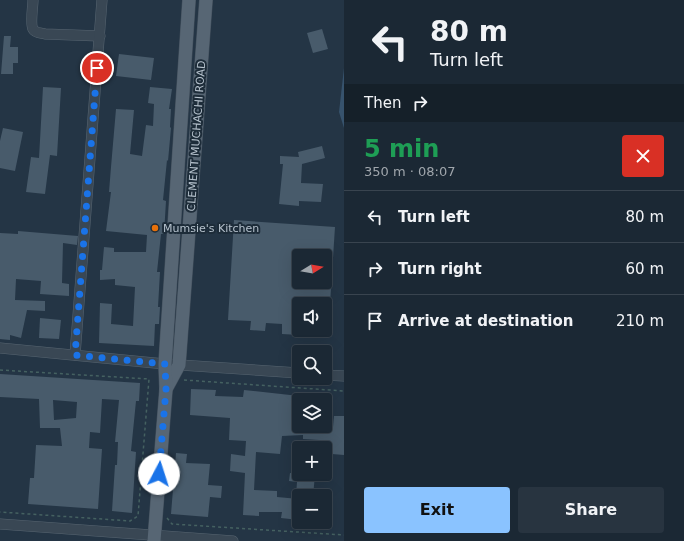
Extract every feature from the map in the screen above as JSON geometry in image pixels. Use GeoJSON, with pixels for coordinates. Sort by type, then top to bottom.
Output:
{"type":"FeatureCollection","features":[{"type":"Feature","properties":{"kind":"main road","name":"CLEMENT MUCHACHI ROAD"},"geometry":{"type":"LineString","coordinates":[[154,538],[166,389],[165,364],[189,0]]}},
{"type":"Feature","properties":{"kind":"main road","name":"CLEMENT MUCHACHI ROAD"},"geometry":{"type":"LineString","coordinates":[[166,389],[179,365],[206,0]]}},
{"type":"Feature","properties":{"kind":"street"},"geometry":{"type":"LineString","coordinates":[[33,0],[32,24],[33,29],[36,32],[100,36]]}},
{"type":"Feature","properties":{"kind":"street"},"geometry":{"type":"LineString","coordinates":[[75,355],[102,0]]}},
{"type":"Feature","properties":{"kind":"street"},"geometry":{"type":"LineString","coordinates":[[0,348],[165,364],[292,373]]}},
{"type":"Feature","properties":{"kind":"street"},"geometry":{"type":"LineString","coordinates":[[332,375],[344,376]]}},
{"type":"Feature","properties":{"kind":"street"},"geometry":{"type":"LineString","coordinates":[[0,524],[154,538],[233,541]]}},
{"type":"Feature","properties":{"kind":"path"},"geometry":{"type":"LineString","coordinates":[[0,370],[149,379],[138,516],[130,521],[0,512]]}},
{"type":"Feature","properties":{"kind":"path"},"geometry":{"type":"LineString","coordinates":[[180,380],[344,391]]}},
{"type":"Feature","properties":{"kind":"path"},"geometry":{"type":"LineString","coordinates":[[166,517],[172,524],[344,535]]}},
{"type":"Feature","properties":{"kind":"water"},"geometry":{"type":"Polygon","coordinates":[[[344,68],[344,128],[339,112],[344,68]]]}},
{"type":"Feature","properties":{"kind":"building"},"geometry":{"type":"Polygon","coordinates":[[[322,29],[328,49],[313,53],[307,33],[322,29]]]}},
{"type":"Feature","properties":{"kind":"building"},"geometry":{"type":"Polygon","coordinates":[[[4,36],[11,36],[10,47],[18,47],[18,63],[13,63],[13,74],[1,74],[4,36]]]}},
{"type":"Feature","properties":{"kind":"building"},"geometry":{"type":"Polygon","coordinates":[[[119,54],[154,58],[151,80],[116,76],[119,54]]]}},
{"type":"Feature","properties":{"kind":"building"},"geometry":{"type":"Polygon","coordinates":[[[43,87],[61,88],[57,156],[50,155],[45,194],[26,192],[31,157],[39,158],[43,87]]]}},
{"type":"Feature","properties":{"kind":"building"},"geometry":{"type":"Polygon","coordinates":[[[150,87],[172,89],[169,109],[171,109],[171,128],[163,200],[166,201],[164,234],[161,234],[157,272],[160,272],[158,307],[160,307],[159,324],[155,324],[154,346],[99,343],[100,303],[112,304],[111,324],[133,326],[135,287],[115,285],[115,279],[100,280],[100,270],[102,270],[104,247],[114,248],[114,252],[146,252],[147,235],[106,231],[111,192],[109,192],[116,109],[134,110],[130,154],[142,156],[146,125],[153,126],[154,104],[148,103],[150,87]]]}},
{"type":"Feature","properties":{"kind":"building"},"geometry":{"type":"Polygon","coordinates":[[[3,128],[23,132],[15,171],[0,168],[0,141],[3,128]]]}},
{"type":"Feature","properties":{"kind":"building"},"geometry":{"type":"Polygon","coordinates":[[[322,146],[325,158],[302,164],[301,183],[323,184],[321,202],[299,201],[299,206],[279,204],[283,164],[280,164],[280,156],[299,157],[298,152],[322,146]]]}},
{"type":"Feature","properties":{"kind":"building"},"geometry":{"type":"Polygon","coordinates":[[[234,220],[335,227],[332,273],[332,249],[292,249],[292,289],[331,289],[330,297],[292,297],[292,335],[282,334],[282,324],[266,323],[265,331],[250,330],[251,321],[228,320],[234,220]]]}},
{"type":"Feature","properties":{"kind":"building"},"geometry":{"type":"Polygon","coordinates":[[[18,231],[78,236],[77,245],[63,243],[62,283],[69,284],[69,296],[40,294],[41,281],[16,279],[15,300],[45,301],[45,311],[27,310],[21,338],[10,335],[10,340],[0,339],[0,233],[18,234],[18,231]]]}},
{"type":"Feature","properties":{"kind":"building"},"geometry":{"type":"Polygon","coordinates":[[[40,318],[61,320],[59,339],[39,338],[40,318]]]}},
{"type":"Feature","properties":{"kind":"building"},"geometry":{"type":"Polygon","coordinates":[[[0,374],[140,383],[139,401],[136,401],[131,451],[136,452],[132,513],[112,511],[115,465],[117,465],[118,442],[115,442],[119,400],[102,399],[100,433],[90,432],[89,448],[102,449],[98,509],[28,504],[30,478],[34,478],[36,445],[62,446],[60,428],[40,428],[39,399],[0,397],[0,374]],[[53,400],[54,420],[76,418],[77,402],[53,400]]]}},
{"type":"Feature","properties":{"kind":"building"},"geometry":{"type":"Polygon","coordinates":[[[191,389],[216,390],[215,396],[243,397],[244,390],[292,395],[292,433],[332,433],[334,416],[344,416],[344,455],[332,454],[332,441],[303,439],[303,435],[282,436],[280,454],[256,452],[254,490],[277,491],[277,497],[292,498],[292,519],[281,518],[282,512],[259,512],[259,516],[243,515],[245,473],[230,471],[231,454],[245,456],[246,441],[229,440],[230,418],[190,415],[191,389]]]}},
{"type":"Feature","properties":{"kind":"building"},"geometry":{"type":"Polygon","coordinates":[[[176,453],[187,454],[186,463],[210,464],[208,485],[222,486],[221,498],[210,497],[208,517],[171,514],[176,453]]]}},
{"type":"Feature","properties":{"kind":"building"},"geometry":{"type":"Polygon","coordinates":[[[290,473],[292,473],[292,481],[314,481],[314,489],[296,489],[297,482],[289,481],[290,473]]]}},
{"type":"Feature","properties":{"kind":"place","name":"Mumsie's Kitchen"},"geometry":{"type":"Point","coordinates":[155,228]}},
{"type":"Feature","properties":{"kind":"route"},"geometry":{"type":"LineString","coordinates":[[97,68],[75,355],[165,364],[166,389],[159,474]]}}]}
